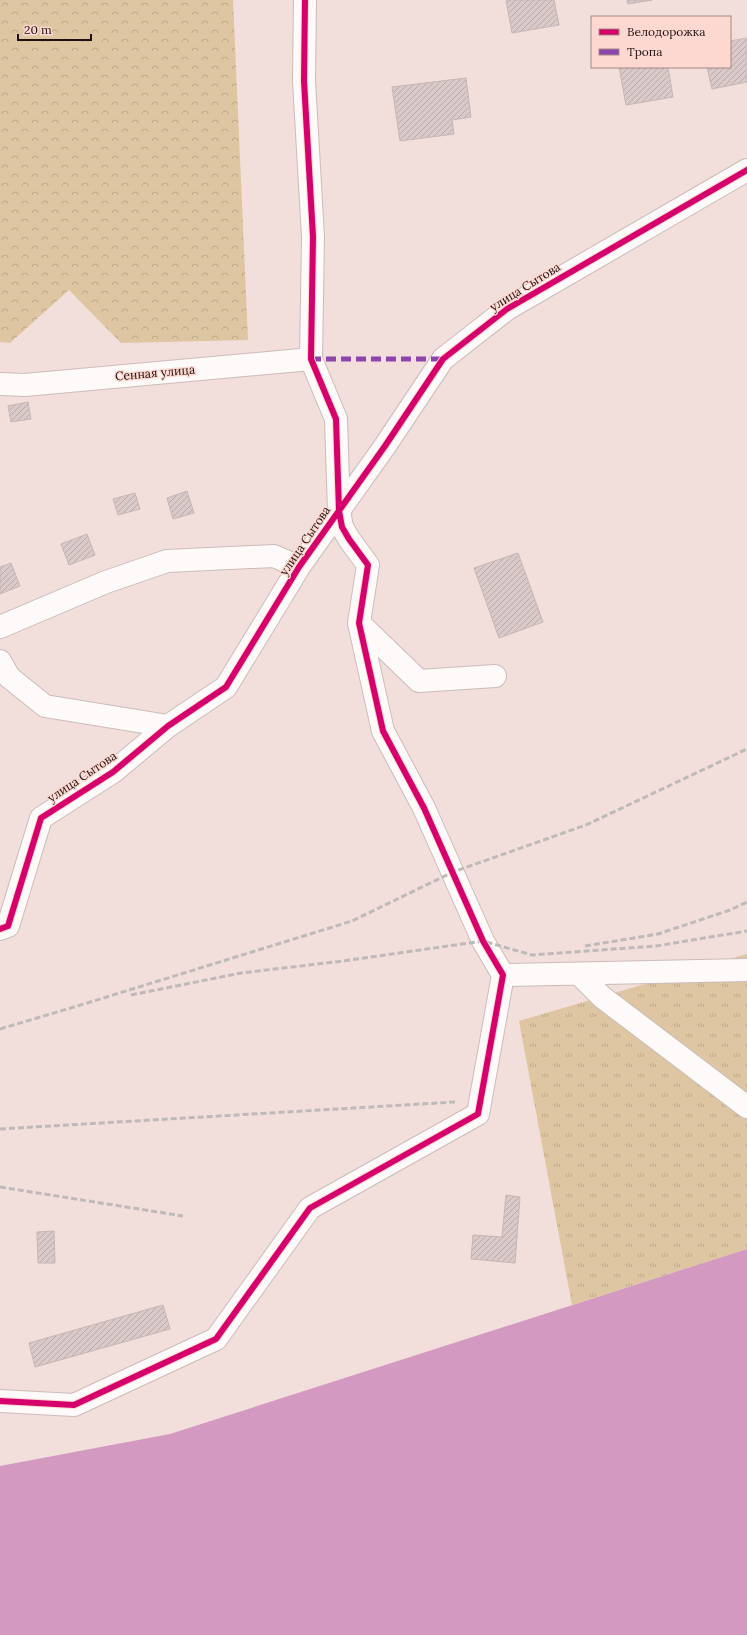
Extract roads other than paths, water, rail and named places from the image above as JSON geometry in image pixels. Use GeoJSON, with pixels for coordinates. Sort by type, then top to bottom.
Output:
{"type":"FeatureCollection","features":[{"type":"Feature","properties":{"kind":"street"},"geometry":{"type":"LineString","coordinates":[[0,1401],[74,1405],[216,1339],[310,1208],[478,1114],[503,976],[483,941],[424,808],[383,731],[359,623],[368,565],[349,539],[342,526],[339,511],[336,419],[311,359],[313,237],[304,81],[305,0]]}},
{"type":"Feature","properties":{"kind":"street","name":"улица Сытова"},"geometry":{"type":"LineString","coordinates":[[0,929],[8,926],[41,818],[113,772],[168,726],[226,687],[299,567],[385,446],[443,359],[507,309],[747,170]]}},
{"type":"Feature","properties":{"kind":"street","name":"Сенная улица"},"geometry":{"type":"LineString","coordinates":[[0,384],[25,385],[311,359]]}},
{"type":"Feature","properties":{"kind":"street"},"geometry":{"type":"LineString","coordinates":[[0,627],[106,582],[167,561],[274,556],[299,567]]}},
{"type":"Feature","properties":{"kind":"street"},"geometry":{"type":"LineString","coordinates":[[359,623],[419,681],[496,676]]}},
{"type":"Feature","properties":{"kind":"street"},"geometry":{"type":"LineString","coordinates":[[0,661],[9,677],[46,706],[168,726]]}},
{"type":"Feature","properties":{"kind":"street"},"geometry":{"type":"LineString","coordinates":[[503,976],[747,970]]}},
{"type":"Feature","properties":{"kind":"street"},"geometry":{"type":"LineString","coordinates":[[580,975],[602,997],[747,1107]]}},
{"type":"Feature","properties":{"kind":"street"},"geometry":{"type":"LineString","coordinates":[[726,1091],[747,1085]]}},
{"type":"Feature","properties":{"kind":"railway"},"geometry":{"type":"LineString","coordinates":[[0,1029],[352,921],[453,872],[586,825],[747,749]]}},
{"type":"Feature","properties":{"kind":"railway"},"geometry":{"type":"LineString","coordinates":[[585,946],[658,934],[730,910],[747,902]]}},
{"type":"Feature","properties":{"kind":"railway"},"geometry":{"type":"LineString","coordinates":[[131,995],[241,973],[343,961],[483,941],[532,955],[656,946],[747,931]]}},
{"type":"Feature","properties":{"kind":"railway"},"geometry":{"type":"LineString","coordinates":[[0,1129],[455,1102]]}},
{"type":"Feature","properties":{"kind":"railway"},"geometry":{"type":"LineString","coordinates":[[0,1187],[183,1216]]}}]}
